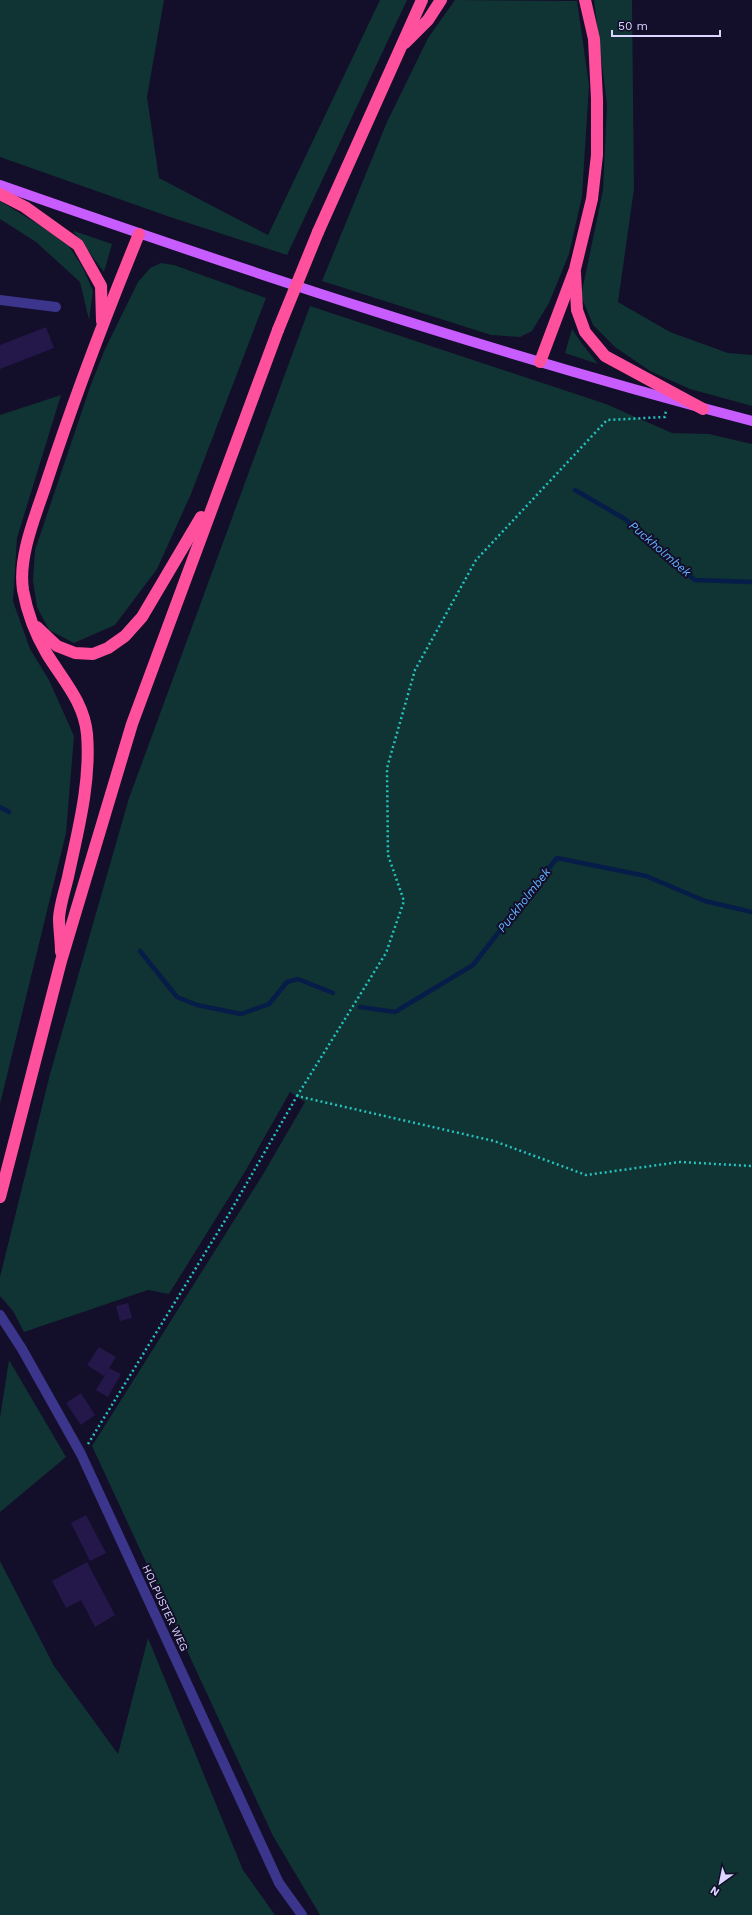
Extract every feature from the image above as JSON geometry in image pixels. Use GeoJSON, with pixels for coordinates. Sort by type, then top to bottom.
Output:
{"type":"FeatureCollection","features":[{"type":"Feature","properties":{"kind":"highway"},"geometry":{"type":"LineString","coordinates":[[0,1197],[61,961],[132,724],[278,330],[318,232],[422,0]]}},
{"type":"Feature","properties":{"kind":"highway"},"geometry":{"type":"LineString","coordinates":[[399,50],[428,20],[441,0]]}},
{"type":"Feature","properties":{"kind":"highway"},"geometry":{"type":"LineString","coordinates":[[540,362],[575,269],[592,199],[597,155],[597,99],[594,39],[585,0]]}},
{"type":"Feature","properties":{"kind":"highway"},"geometry":{"type":"LineString","coordinates":[[0,194],[25,207],[78,245],[101,286],[102,326]]}},
{"type":"Feature","properties":{"kind":"highway"},"geometry":{"type":"LineString","coordinates":[[61,961],[60,917],[83,795],[86,774],[87,734],[83,712],[72,691],[46,652],[31,620],[23,588],[24,566],[28,540],[62,435],[102,326],[139,234]]}},
{"type":"Feature","properties":{"kind":"highway"},"geometry":{"type":"LineString","coordinates":[[575,269],[577,310],[585,332],[605,356],[703,408]]}},
{"type":"Feature","properties":{"kind":"highway"},"geometry":{"type":"LineString","coordinates":[[31,620],[57,646],[75,653],[93,654],[108,648],[125,636],[142,617],[217,492]]}},
{"type":"Feature","properties":{"kind":"main road"},"geometry":{"type":"LineString","coordinates":[[0,185],[139,234],[316,293],[540,362],[752,421]]}},
{"type":"Feature","properties":{"kind":"street"},"geometry":{"type":"LineString","coordinates":[[0,300],[56,307]]}},
{"type":"Feature","properties":{"kind":"street","name":"HOLPUSTER WEG"},"geometry":{"type":"LineString","coordinates":[[0,1315],[22,1349],[81,1454],[279,1883],[302,1915]]}},
{"type":"Feature","properties":{"kind":"path"},"geometry":{"type":"LineString","coordinates":[[81,1454],[229,1214],[297,1096],[386,953],[404,901],[388,855],[387,768],[415,670],[476,560],[549,480],[607,420],[665,417],[669,399]]}},
{"type":"Feature","properties":{"kind":"path"},"geometry":{"type":"LineString","coordinates":[[297,1096],[494,1141],[586,1175],[680,1162],[752,1166]]}},
{"type":"Feature","properties":{"kind":"green space"},"geometry":{"type":"Polygon","coordinates":[[[0,0],[164,0],[147,97],[159,178],[268,235],[380,0],[407,0],[287,255],[170,217],[0,157],[0,0]]]}},
{"type":"Feature","properties":{"kind":"green space"},"geometry":{"type":"Polygon","coordinates":[[[455,0],[577,1],[589,85],[582,196],[569,254],[549,303],[532,331],[520,337],[491,335],[322,281],[387,122],[428,38],[455,0]]]}},
{"type":"Feature","properties":{"kind":"green space"},"geometry":{"type":"Polygon","coordinates":[[[594,0],[632,0],[634,189],[618,302],[670,332],[728,353],[752,355],[752,406],[690,389],[650,371],[615,347],[593,325],[581,296],[603,190],[607,105],[594,0]]]}},
{"type":"Feature","properties":{"kind":"green space"},"geometry":{"type":"Polygon","coordinates":[[[0,201],[41,226],[69,246],[83,268],[93,291],[89,320],[80,282],[36,242],[0,219],[0,201]]]}},
{"type":"Feature","properties":{"kind":"green space"},"geometry":{"type":"Polygon","coordinates":[[[74,232],[112,244],[104,272],[74,232]]]}},
{"type":"Feature","properties":{"kind":"green space"},"geometry":{"type":"Polygon","coordinates":[[[161,263],[174,265],[266,298],[191,494],[157,569],[115,625],[74,643],[49,630],[37,607],[33,580],[35,550],[90,387],[105,349],[138,282],[150,268],[161,263]]]}},
{"type":"Feature","properties":{"kind":"green space"},"geometry":{"type":"Polygon","coordinates":[[[310,306],[606,404],[672,433],[709,434],[752,444],[752,1915],[320,1915],[273,1836],[92,1446],[262,1176],[305,1102],[290,1092],[246,1170],[169,1294],[148,1290],[24,1332],[13,1311],[0,1296],[0,1277],[50,1074],[129,798],[310,306]]]}},
{"type":"Feature","properties":{"kind":"green space"},"geometry":{"type":"Polygon","coordinates":[[[572,329],[583,345],[598,364],[565,353],[572,329]]]}},
{"type":"Feature","properties":{"kind":"green space"},"geometry":{"type":"Polygon","coordinates":[[[61,395],[17,538],[13,601],[30,649],[49,680],[74,736],[66,833],[0,1104],[0,415],[61,395]]]}},
{"type":"Feature","properties":{"kind":"green space"},"geometry":{"type":"Polygon","coordinates":[[[9,1360],[66,1457],[0,1512],[0,1418],[9,1360]]]}},
{"type":"Feature","properties":{"kind":"green space"},"geometry":{"type":"Polygon","coordinates":[[[0,1561],[54,1666],[118,1754],[148,1638],[243,1870],[275,1915],[0,1915],[0,1561]]]}},
{"type":"Feature","properties":{"kind":"building"},"geometry":{"type":"Polygon","coordinates":[[[46,327],[54,348],[0,369],[0,345],[46,327]]]}},
{"type":"Feature","properties":{"kind":"building"},"geometry":{"type":"Polygon","coordinates":[[[128,1303],[132,1318],[120,1321],[116,1306],[128,1303]]]}},
{"type":"Feature","properties":{"kind":"building"},"geometry":{"type":"Polygon","coordinates":[[[99,1347],[116,1357],[104,1376],[87,1365],[99,1347]]]}},
{"type":"Feature","properties":{"kind":"building"},"geometry":{"type":"Polygon","coordinates":[[[109,1368],[121,1374],[108,1397],[96,1390],[109,1368]]]}},
{"type":"Feature","properties":{"kind":"building"},"geometry":{"type":"Polygon","coordinates":[[[81,1393],[95,1415],[81,1425],[66,1403],[81,1393]]]}},
{"type":"Feature","properties":{"kind":"building"},"geometry":{"type":"Polygon","coordinates":[[[86,1515],[106,1553],[90,1561],[71,1523],[86,1515]]]}},
{"type":"Feature","properties":{"kind":"building"},"geometry":{"type":"Polygon","coordinates":[[[87,1562],[115,1615],[95,1627],[81,1600],[66,1608],[52,1581],[87,1562]]]}},
{"type":"Feature","properties":{"kind":"waterway","name":"Puckholmbek"},"geometry":{"type":"LineString","coordinates":[[575,490],[625,519],[669,560],[695,580],[752,582]]}},
{"type":"Feature","properties":{"kind":"waterway","name":"Puckholmbek"},"geometry":{"type":"LineString","coordinates":[[0,807],[9,812]]}},
{"type":"Feature","properties":{"kind":"waterway","name":"Puckholmbek"},"geometry":{"type":"LineString","coordinates":[[360,1007],[395,1012],[473,965],[557,858],[646,876],[705,901],[752,912]]}},
{"type":"Feature","properties":{"kind":"waterway","name":"Puckholmbek"},"geometry":{"type":"LineString","coordinates":[[140,951],[177,997],[197,1005],[241,1014],[269,1004],[287,982],[298,979],[333,993]]}}]}
